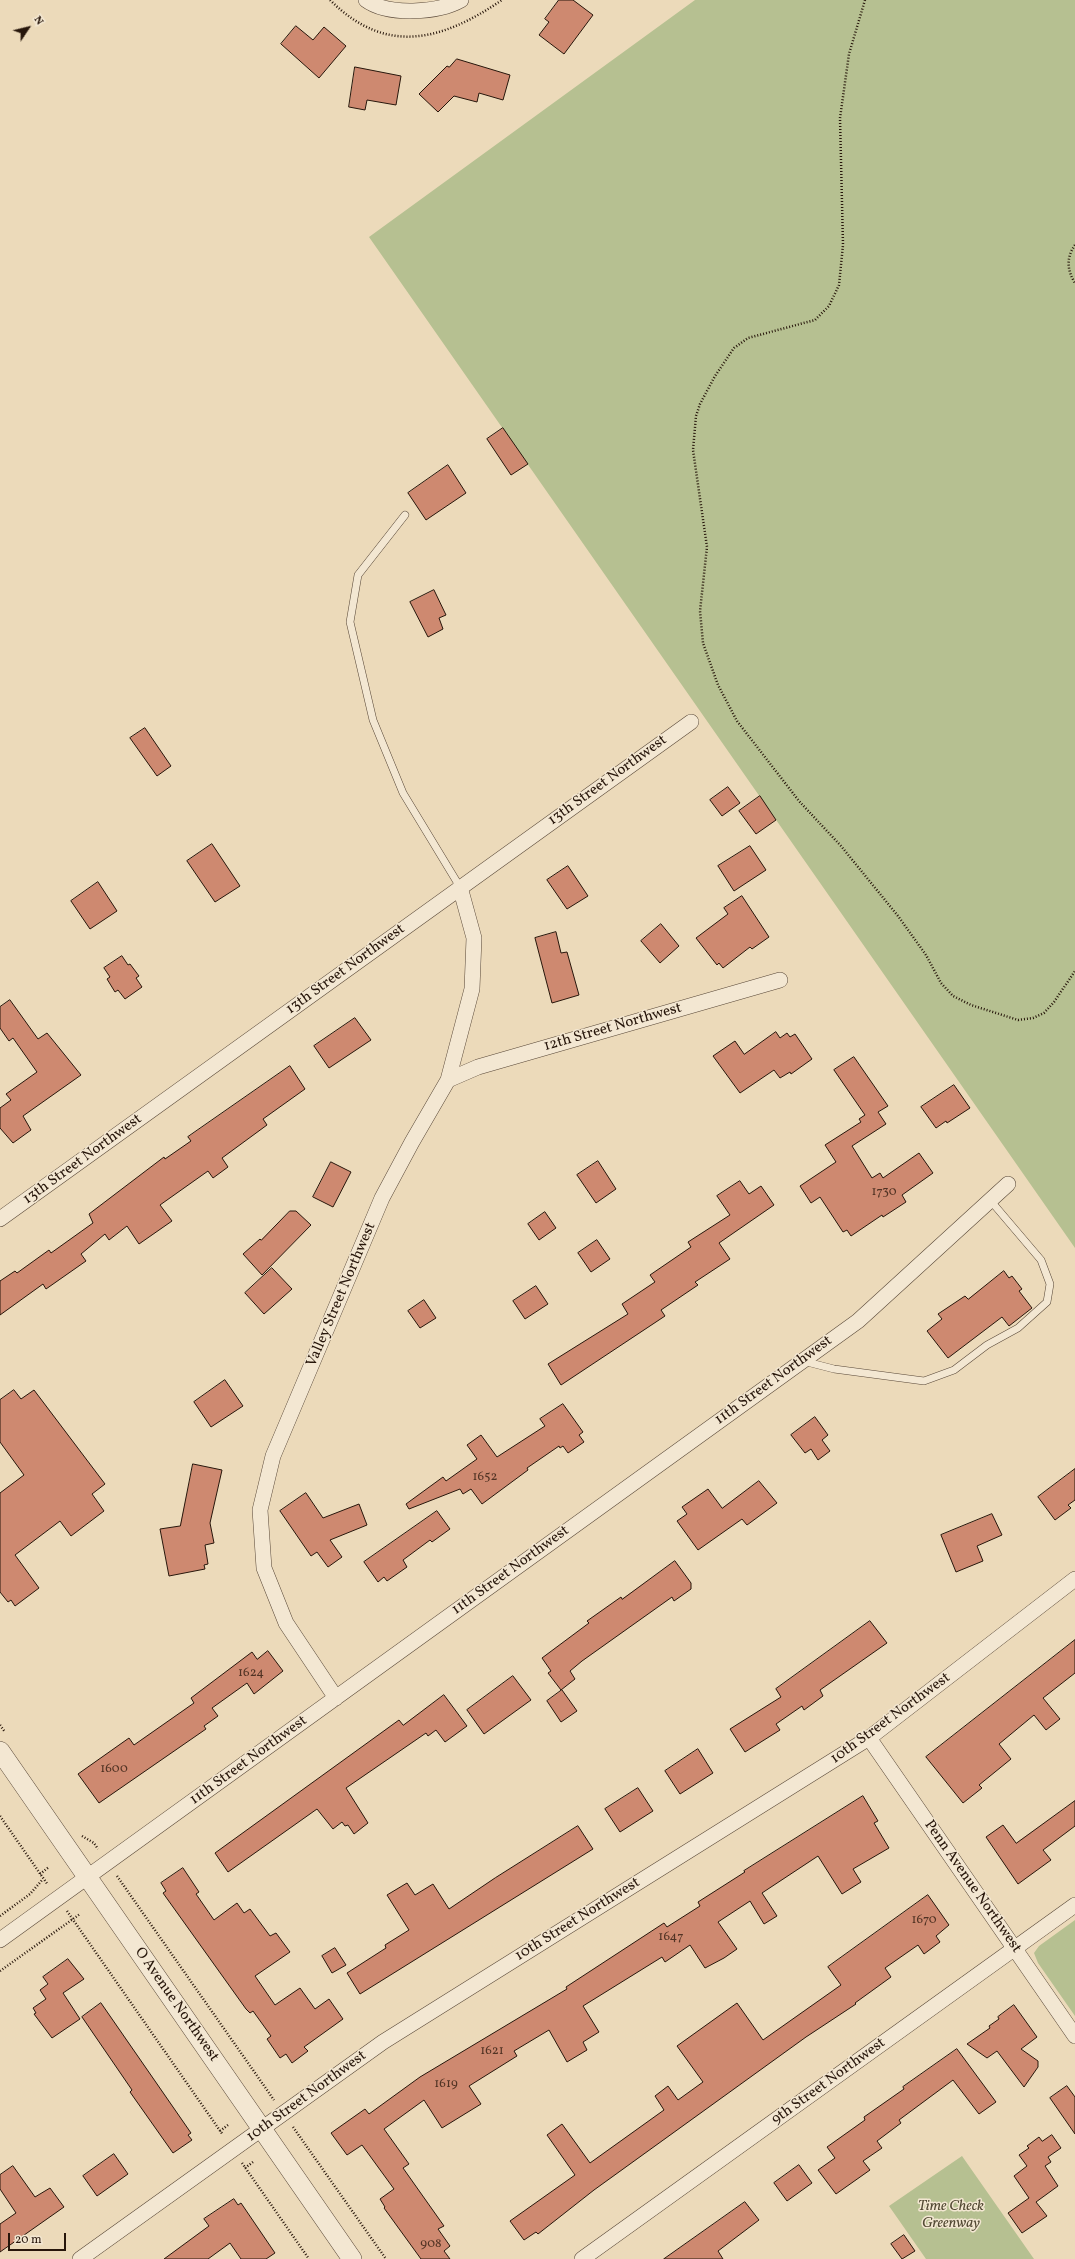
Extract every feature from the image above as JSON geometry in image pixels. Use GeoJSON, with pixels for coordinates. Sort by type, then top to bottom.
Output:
{"type":"FeatureCollection","features":[{"type":"Feature","properties":{"kind":"street"},"geometry":{"type":"LineString","coordinates":[[366,0],[400,11],[426,11],[461,0]]}},
{"type":"Feature","properties":{"kind":"street","name":"13th Street Northwest"},"geometry":{"type":"LineString","coordinates":[[0,1219],[691,722]]}},
{"type":"Feature","properties":{"kind":"street","name":"Valley Street Northwest"},"geometry":{"type":"LineString","coordinates":[[336,1698],[286,1623],[266,1575],[264,1568],[260,1510],[273,1456],[382,1198],[448,1080],[472,988],[474,938],[460,887]]}},
{"type":"Feature","properties":{"kind":"street","name":"12th Street Northwest"},"geometry":{"type":"LineString","coordinates":[[448,1080],[478,1067],[780,980]]}},
{"type":"Feature","properties":{"kind":"street","name":"11th Street Northwest"},"geometry":{"type":"LineString","coordinates":[[0,1940],[88,1878],[858,1321],[1008,1184]]}},
{"type":"Feature","properties":{"kind":"street","name":"10th Street Northwest"},"geometry":{"type":"LineString","coordinates":[[80,2259],[384,2042],[869,1738],[1075,1579]]}},
{"type":"Feature","properties":{"kind":"street","name":"Penn Avenue Northwest"},"geometry":{"type":"LineString","coordinates":[[869,1738],[1075,2036]]}},
{"type":"Feature","properties":{"kind":"street","name":"O Avenue Northwest"},"geometry":{"type":"LineString","coordinates":[[0,1751],[352,2259]]}},
{"type":"Feature","properties":{"kind":"street","name":"9th Street Northwest"},"geometry":{"type":"LineString","coordinates":[[582,2259],[1075,1905]]}},
{"type":"Feature","properties":{"kind":"lane"},"geometry":{"type":"LineString","coordinates":[[404,515],[358,575],[350,622],[373,720],[403,793],[460,887]]}},
{"type":"Feature","properties":{"kind":"lane"},"geometry":{"type":"LineString","coordinates":[[803,1361],[834,1369],[924,1380],[954,1370],[987,1345],[1018,1328],[1047,1302],[1050,1284],[1041,1260],[990,1200]]}},
{"type":"Feature","properties":{"kind":"path"},"geometry":{"type":"LineString","coordinates":[[865,0],[849,54],[840,118],[843,245],[839,285],[829,306],[815,320],[748,338],[734,348],[707,390],[696,416],[693,450],[707,547],[700,611],[703,643],[718,685],[737,721],[799,801],[841,846],[898,916],[926,955],[941,983],[953,996],[971,1005],[1018,1020],[1033,1018],[1044,1013],[1054,1002],[1075,971]]}},
{"type":"Feature","properties":{"kind":"path"},"geometry":{"type":"LineString","coordinates":[[1075,246],[1068,258],[1069,270],[1075,283]]}},
{"type":"Feature","properties":{"kind":"path"},"geometry":{"type":"LineString","coordinates":[[0,1816],[49,1887]]}},
{"type":"Feature","properties":{"kind":"path"},"geometry":{"type":"LineString","coordinates":[[40,1874],[49,1867]]}},
{"type":"Feature","properties":{"kind":"path"},"geometry":{"type":"LineString","coordinates":[[116,1875],[276,2102]]}},
{"type":"Feature","properties":{"kind":"path"},"geometry":{"type":"LineString","coordinates":[[0,1916],[30,1894],[43,1879]]}},
{"type":"Feature","properties":{"kind":"path"},"geometry":{"type":"LineString","coordinates":[[66,1910],[224,2138]]}},
{"type":"Feature","properties":{"kind":"path"},"geometry":{"type":"LineString","coordinates":[[0,1971],[80,1914]]}},
{"type":"Feature","properties":{"kind":"path"},"geometry":{"type":"LineString","coordinates":[[266,2096],[270,2094]]}},
{"type":"Feature","properties":{"kind":"path"},"geometry":{"type":"LineString","coordinates":[[290,2124],[386,2259]]}},
{"type":"Feature","properties":{"kind":"path"},"geometry":{"type":"LineString","coordinates":[[220,2131],[228,2125]]}},
{"type":"Feature","properties":{"kind":"path"},"geometry":{"type":"LineString","coordinates":[[292,2134],[296,2131]]}},
{"type":"Feature","properties":{"kind":"path"},"geometry":{"type":"LineString","coordinates":[[240,2161],[310,2259]]}},
{"type":"Feature","properties":{"kind":"path"},"geometry":{"type":"LineString","coordinates":[[245,2168],[253,2162]]}},
{"type":"Feature","properties":{"kind":"green space"},"geometry":{"type":"Polygon","coordinates":[[[695,0],[1075,0],[1075,1248],[369,237],[695,0]]]}},
{"type":"Feature","properties":{"kind":"green space"},"geometry":{"type":"Polygon","coordinates":[[[1075,1920],[1075,2016],[1038,1963],[1034,1953],[1039,1946],[1075,1920]]]}},
{"type":"Feature","properties":{"kind":"green space","name":"Time Check Greenway"},"geometry":{"type":"Polygon","coordinates":[[[962,2156],[1034,2259],[926,2259],[889,2206],[962,2156]]]}},
{"type":"Feature","properties":{"kind":"building"},"geometry":{"type":"Polygon","coordinates":[[[559,0],[573,0],[593,15],[564,54],[539,35],[549,22],[545,19],[559,0]]]}},
{"type":"Feature","properties":{"kind":"building"},"geometry":{"type":"Polygon","coordinates":[[[296,26],[313,40],[324,27],[346,46],[319,78],[281,44],[296,26]]]}},
{"type":"Feature","properties":{"kind":"building"},"geometry":{"type":"Polygon","coordinates":[[[457,59],[510,75],[503,100],[479,93],[477,102],[454,96],[438,112],[419,94],[447,66],[449,67],[457,59]]]}},
{"type":"Feature","properties":{"kind":"building"},"geometry":{"type":"Polygon","coordinates":[[[355,67],[401,76],[396,105],[367,100],[365,110],[349,107],[355,67]]]}},
{"type":"Feature","properties":{"kind":"building"},"geometry":{"type":"Polygon","coordinates":[[[503,428],[528,464],[511,475],[487,439],[503,428]]]}},
{"type":"Feature","properties":{"kind":"building"},"geometry":{"type":"Polygon","coordinates":[[[448,465],[466,493],[426,520],[408,493],[448,465]]]}},
{"type":"Feature","properties":{"kind":"building"},"geometry":{"type":"Polygon","coordinates":[[[434,590],[446,615],[439,618],[443,629],[428,637],[410,602],[434,590]]]}},
{"type":"Feature","properties":{"kind":"building"},"geometry":{"type":"Polygon","coordinates":[[[145,728],[171,766],[157,776],[130,738],[145,728]]]}},
{"type":"Feature","properties":{"kind":"building"},"geometry":{"type":"Polygon","coordinates":[[[728,787],[740,803],[722,816],[710,800],[728,787]]]}},
{"type":"Feature","properties":{"kind":"building"},"geometry":{"type":"Polygon","coordinates":[[[760,796],[776,820],[756,834],[739,811],[760,796]]]}},
{"type":"Feature","properties":{"kind":"building"},"geometry":{"type":"Polygon","coordinates":[[[212,844],[240,886],[215,902],[187,861],[212,844]]]}},
{"type":"Feature","properties":{"kind":"building"},"geometry":{"type":"Polygon","coordinates":[[[750,846],[766,870],[734,891],[718,866],[750,846]]]}},
{"type":"Feature","properties":{"kind":"building"},"geometry":{"type":"Polygon","coordinates":[[[568,866],[588,896],[567,909],[547,880],[568,866]]]}},
{"type":"Feature","properties":{"kind":"building"},"geometry":{"type":"Polygon","coordinates":[[[98,882],[117,911],[90,929],[71,901],[98,882]]]}},
{"type":"Feature","properties":{"kind":"building"},"geometry":{"type":"Polygon","coordinates":[[[742,896],[769,937],[752,949],[750,947],[723,968],[719,963],[717,965],[696,938],[728,914],[724,908],[742,896]]]}},
{"type":"Feature","properties":{"kind":"building"},"geometry":{"type":"Polygon","coordinates":[[[661,924],[679,946],[660,963],[641,941],[661,924]]]}},
{"type":"Feature","properties":{"kind":"building"},"geometry":{"type":"Polygon","coordinates":[[[556,932],[561,953],[567,952],[579,995],[552,1003],[535,938],[556,932]]]}},
{"type":"Feature","properties":{"kind":"building"},"geometry":{"type":"Polygon","coordinates":[[[122,956],[128,965],[130,964],[139,976],[136,978],[142,987],[125,999],[118,990],[115,992],[107,979],[110,977],[104,968],[122,956]]]}},
{"type":"Feature","properties":{"kind":"building"},"geometry":{"type":"Polygon","coordinates":[[[10,1000],[38,1039],[47,1033],[81,1075],[23,1116],[31,1130],[13,1143],[0,1128],[0,1108],[11,1100],[6,1094],[37,1072],[13,1038],[9,1041],[0,1028],[0,1007],[10,1000]]]}},
{"type":"Feature","properties":{"kind":"building"},"geometry":{"type":"Polygon","coordinates":[[[355,1018],[371,1040],[329,1068],[314,1046],[355,1018]]]}},
{"type":"Feature","properties":{"kind":"building"},"geometry":{"type":"Polygon","coordinates":[[[776,1032],[780,1038],[787,1033],[790,1037],[795,1034],[812,1059],[791,1074],[790,1072],[780,1078],[774,1070],[740,1093],[713,1056],[735,1041],[744,1054],[776,1032]]]}},
{"type":"Feature","properties":{"kind":"building"},"geometry":{"type":"Polygon","coordinates":[[[854,1057],[888,1106],[878,1112],[886,1124],[852,1146],[872,1178],[880,1173],[883,1178],[919,1153],[933,1173],[902,1195],[906,1202],[883,1217],[882,1215],[851,1236],[847,1230],[843,1232],[820,1197],[811,1203],[800,1186],[836,1162],[825,1145],[861,1122],[859,1119],[865,1115],[834,1070],[854,1057]]]}},
{"type":"Feature","properties":{"kind":"building"},"geometry":{"type":"Polygon","coordinates":[[[290,1066],[305,1089],[263,1119],[267,1125],[222,1158],[228,1167],[213,1178],[208,1171],[160,1205],[172,1221],[139,1244],[127,1226],[109,1240],[105,1234],[81,1254],[86,1261],[46,1289],[43,1284],[0,1315],[0,1281],[15,1271],[17,1273],[49,1250],[51,1253],[93,1223],[89,1214],[164,1157],[165,1159],[191,1141],[188,1137],[290,1066]]]}},
{"type":"Feature","properties":{"kind":"building"},"geometry":{"type":"Polygon","coordinates":[[[954,1085],[970,1108],[947,1123],[946,1121],[936,1128],[921,1107],[954,1085]]]}},
{"type":"Feature","properties":{"kind":"building"},"geometry":{"type":"Polygon","coordinates":[[[598,1161],[616,1189],[596,1203],[577,1175],[598,1161]]]}},
{"type":"Feature","properties":{"kind":"building"},"geometry":{"type":"Polygon","coordinates":[[[331,1162],[351,1172],[333,1207],[313,1197],[331,1162]]]}},
{"type":"Feature","properties":{"kind":"building"},"geometry":{"type":"Polygon","coordinates":[[[740,1181],[749,1194],[761,1186],[774,1205],[719,1243],[730,1259],[695,1282],[698,1285],[661,1310],[665,1316],[561,1385],[548,1364],[628,1314],[622,1304],[655,1282],[650,1275],[691,1247],[688,1242],[730,1215],[717,1196],[740,1181]]]}},
{"type":"Feature","properties":{"kind":"building"},"geometry":{"type":"Polygon","coordinates":[[[290,1211],[296,1211],[311,1225],[262,1275],[243,1254],[260,1239],[261,1240],[290,1211]]]}},
{"type":"Feature","properties":{"kind":"building"},"geometry":{"type":"Polygon","coordinates":[[[545,1212],[556,1228],[539,1240],[528,1224],[545,1212]]]}},
{"type":"Feature","properties":{"kind":"building"},"geometry":{"type":"Polygon","coordinates":[[[597,1240],[610,1259],[591,1272],[578,1253],[597,1240]]]}},
{"type":"Feature","properties":{"kind":"building"},"geometry":{"type":"Polygon","coordinates":[[[272,1268],[292,1289],[264,1314],[245,1293],[272,1268]]]}},
{"type":"Feature","properties":{"kind":"building"},"geometry":{"type":"Polygon","coordinates":[[[1004,1271],[1009,1278],[1012,1276],[1022,1289],[1019,1291],[1032,1308],[1009,1326],[1002,1317],[948,1358],[927,1331],[942,1319],[938,1314],[965,1296],[968,1299],[1004,1271]]]}},
{"type":"Feature","properties":{"kind":"building"},"geometry":{"type":"Polygon","coordinates":[[[536,1286],[548,1304],[525,1319],[513,1301],[536,1286]]]}},
{"type":"Feature","properties":{"kind":"building"},"geometry":{"type":"Polygon","coordinates":[[[424,1300],[436,1318],[420,1328],[408,1311],[424,1300]]]}},
{"type":"Feature","properties":{"kind":"building"},"geometry":{"type":"Polygon","coordinates":[[[225,1380],[243,1406],[211,1427],[194,1402],[225,1380]]]}},
{"type":"Feature","properties":{"kind":"building"},"geometry":{"type":"Polygon","coordinates":[[[14,1390],[21,1399],[34,1390],[105,1484],[92,1494],[104,1511],[71,1536],[60,1521],[15,1555],[39,1588],[15,1606],[11,1600],[8,1602],[0,1592],[0,1493],[24,1475],[0,1442],[0,1400],[14,1390]]]}},
{"type":"Feature","properties":{"kind":"building"},"geometry":{"type":"Polygon","coordinates":[[[563,1404],[583,1432],[579,1435],[584,1442],[568,1453],[563,1446],[560,1448],[559,1446],[527,1468],[528,1470],[482,1504],[471,1489],[463,1494],[460,1489],[409,1509],[406,1504],[443,1477],[446,1481],[477,1459],[467,1445],[481,1435],[497,1457],[545,1426],[540,1419],[563,1404]]]}},
{"type":"Feature","properties":{"kind":"building"},"geometry":{"type":"Polygon","coordinates":[[[815,1417],[828,1435],[822,1440],[830,1451],[818,1460],[811,1449],[805,1453],[791,1435],[815,1417]]]}},
{"type":"Feature","properties":{"kind":"building"},"geometry":{"type":"Polygon","coordinates":[[[193,1464],[222,1470],[210,1523],[214,1543],[205,1545],[208,1564],[204,1565],[205,1569],[169,1576],[160,1529],[180,1526],[193,1464]]]}},
{"type":"Feature","properties":{"kind":"building"},"geometry":{"type":"Polygon","coordinates":[[[1075,1469],[1075,1500],[1068,1505],[1071,1508],[1055,1520],[1038,1497],[1075,1469]]]}},
{"type":"Feature","properties":{"kind":"building"},"geometry":{"type":"Polygon","coordinates":[[[759,1481],[777,1503],[747,1525],[742,1519],[698,1550],[677,1521],[687,1514],[682,1507],[708,1489],[722,1508],[759,1481]]]}},
{"type":"Feature","properties":{"kind":"building"},"geometry":{"type":"Polygon","coordinates":[[[306,1493],[323,1518],[359,1504],[367,1525],[330,1540],[342,1557],[328,1567],[317,1552],[311,1556],[280,1511],[306,1493]]]}},
{"type":"Feature","properties":{"kind":"building"},"geometry":{"type":"Polygon","coordinates":[[[437,1511],[450,1529],[432,1542],[430,1540],[403,1560],[407,1567],[387,1581],[384,1577],[378,1582],[364,1562],[437,1511]]]}},
{"type":"Feature","properties":{"kind":"building"},"geometry":{"type":"Polygon","coordinates":[[[992,1514],[1002,1535],[977,1546],[983,1561],[956,1572],[941,1535],[992,1514]]]}},
{"type":"Feature","properties":{"kind":"building"},"geometry":{"type":"Polygon","coordinates":[[[675,1561],[691,1583],[691,1589],[674,1601],[672,1597],[582,1661],[570,1671],[575,1679],[561,1690],[548,1673],[551,1671],[542,1658],[589,1623],[587,1621],[621,1597],[622,1599],[675,1561]]]}},
{"type":"Feature","properties":{"kind":"building"},"geometry":{"type":"Polygon","coordinates":[[[870,1621],[887,1643],[820,1690],[823,1696],[804,1710],[802,1706],[776,1724],[780,1730],[745,1752],[730,1729],[781,1697],[776,1689],[870,1621]]]}},
{"type":"Feature","properties":{"kind":"building"},"geometry":{"type":"Polygon","coordinates":[[[1075,1640],[1075,1673],[1043,1698],[1060,1719],[1046,1730],[1034,1715],[999,1744],[1011,1759],[979,1785],[982,1788],[963,1803],[926,1757],[1075,1640]]]}},
{"type":"Feature","properties":{"kind":"building"},"geometry":{"type":"Polygon","coordinates":[[[268,1651],[283,1671],[254,1694],[247,1683],[212,1708],[218,1716],[204,1726],[206,1729],[99,1803],[78,1774],[129,1738],[134,1745],[194,1703],[191,1698],[252,1652],[257,1659],[268,1651]]]}},
{"type":"Feature","properties":{"kind":"building"},"geometry":{"type":"Polygon","coordinates":[[[513,1676],[531,1700],[484,1734],[467,1710],[513,1676]]]}},
{"type":"Feature","properties":{"kind":"building"},"geometry":{"type":"Polygon","coordinates":[[[562,1690],[577,1711],[561,1722],[547,1701],[562,1690]]]}},
{"type":"Feature","properties":{"kind":"building"},"geometry":{"type":"Polygon","coordinates":[[[444,1695],[467,1726],[445,1742],[436,1730],[428,1736],[426,1733],[346,1788],[368,1823],[354,1834],[348,1825],[345,1826],[342,1822],[333,1829],[317,1809],[228,1872],[215,1853],[399,1720],[403,1725],[444,1695]]]}},
{"type":"Feature","properties":{"kind":"building"},"geometry":{"type":"Polygon","coordinates":[[[698,1749],[713,1773],[680,1794],[665,1771],[698,1749]]]}},
{"type":"Feature","properties":{"kind":"building"},"geometry":{"type":"Polygon","coordinates":[[[638,1788],[653,1811],[620,1832],[605,1809],[638,1788]]]}},
{"type":"Feature","properties":{"kind":"building"},"geometry":{"type":"Polygon","coordinates":[[[863,1796],[878,1821],[874,1823],[889,1848],[853,1869],[861,1882],[842,1894],[818,1856],[762,1893],[777,1916],[764,1924],[750,1901],[718,1922],[737,1949],[724,1958],[705,1968],[690,1945],[665,1962],[662,1957],[583,2006],[599,2032],[583,2042],[587,2050],[567,2062],[549,2030],[514,2051],[517,2056],[469,2086],[481,2104],[442,2128],[424,2100],[384,2129],[409,2164],[403,2168],[444,2226],[438,2229],[450,2246],[444,2251],[450,2259],[421,2259],[384,2208],[385,2207],[380,2199],[394,2189],[362,2145],[347,2155],[331,2133],[365,2109],[369,2114],[420,2077],[567,1989],[566,1987],[664,1923],[667,1927],[700,1906],[698,1902],[745,1872],[744,1871],[863,1796]]]}},
{"type":"Feature","properties":{"kind":"building"},"geometry":{"type":"Polygon","coordinates":[[[1075,1801],[1075,1826],[1043,1850],[1051,1860],[1018,1884],[986,1837],[1003,1825],[1016,1843],[1075,1801]]]}},
{"type":"Feature","properties":{"kind":"building"},"geometry":{"type":"Polygon","coordinates":[[[578,1826],[593,1849],[360,1994],[347,1973],[386,1948],[385,1945],[409,1930],[387,1895],[407,1883],[415,1895],[433,1884],[449,1909],[578,1826]]]}},
{"type":"Feature","properties":{"kind":"building"},"geometry":{"type":"Polygon","coordinates":[[[183,1868],[199,1892],[196,1894],[214,1920],[237,1903],[244,1913],[250,1909],[270,1936],[276,1933],[290,1952],[255,1976],[275,2005],[300,1988],[315,2009],[329,1999],[343,2019],[304,2047],[308,2051],[292,2063],[286,2054],[280,2058],[267,2039],[271,2036],[253,2011],[250,2013],[246,2009],[163,1893],[166,1891],[161,1883],[183,1868]]]}},
{"type":"Feature","properties":{"kind":"building"},"geometry":{"type":"Polygon","coordinates":[[[928,1895],[949,1925],[936,1936],[940,1942],[924,1954],[918,1945],[885,1968],[891,1977],[855,2003],[856,2004],[806,2037],[594,2190],[538,2234],[536,2232],[524,2240],[510,2221],[575,2175],[547,2135],[562,2124],[590,2163],[664,2110],[655,2096],[668,2086],[678,2100],[703,2082],[677,2046],[737,2003],[763,2040],[841,1985],[828,1967],[928,1895]]]}},
{"type":"Feature","properties":{"kind":"building"},"geometry":{"type":"Polygon","coordinates":[[[335,1948],[346,1965],[332,1973],[322,1956],[335,1948]]]}},
{"type":"Feature","properties":{"kind":"building"},"geometry":{"type":"Polygon","coordinates":[[[68,1959],[84,1979],[63,1993],[80,2019],[52,2038],[34,2014],[36,2013],[33,2008],[46,1999],[40,1990],[48,1984],[43,1977],[68,1959]]]}},
{"type":"Feature","properties":{"kind":"building"},"geometry":{"type":"Polygon","coordinates":[[[101,2003],[191,2133],[188,2135],[192,2140],[173,2153],[130,2092],[132,2090],[82,2017],[101,2003]]]}},
{"type":"Feature","properties":{"kind":"building"},"geometry":{"type":"Polygon","coordinates":[[[1014,2005],[1037,2037],[1021,2049],[1038,2061],[1038,2067],[1024,2087],[997,2051],[987,2058],[967,2044],[990,2028],[989,2026],[999,2019],[998,2017],[1014,2005]]]}},
{"type":"Feature","properties":{"kind":"building"},"geometry":{"type":"Polygon","coordinates":[[[957,2049],[996,2102],[979,2114],[953,2080],[899,2120],[901,2123],[877,2141],[882,2148],[863,2161],[870,2170],[836,2194],[818,2170],[835,2158],[827,2147],[865,2120],[864,2117],[904,2089],[903,2087],[957,2049]]]}},
{"type":"Feature","properties":{"kind":"building"},"geometry":{"type":"Polygon","coordinates":[[[1067,2086],[1075,2097],[1075,2134],[1050,2098],[1067,2086]]]}},
{"type":"Feature","properties":{"kind":"building"},"geometry":{"type":"Polygon","coordinates":[[[1052,2135],[1061,2148],[1048,2157],[1051,2162],[1045,2166],[1058,2186],[1036,2202],[1047,2216],[1022,2233],[1008,2213],[1029,2198],[1014,2176],[1027,2166],[1019,2155],[1029,2148],[1027,2146],[1039,2137],[1042,2141],[1052,2135]]]}},
{"type":"Feature","properties":{"kind":"building"},"geometry":{"type":"Polygon","coordinates":[[[114,2154],[128,2174],[97,2196],[83,2176],[114,2154]]]}},
{"type":"Feature","properties":{"kind":"building"},"geometry":{"type":"Polygon","coordinates":[[[799,2165],[812,2183],[787,2201],[774,2183],[799,2165]]]}},
{"type":"Feature","properties":{"kind":"building"},"geometry":{"type":"Polygon","coordinates":[[[13,2166],[35,2197],[50,2188],[64,2207],[0,2252],[0,2224],[16,2213],[0,2189],[0,2175],[13,2166]]]}},
{"type":"Feature","properties":{"kind":"building"},"geometry":{"type":"Polygon","coordinates":[[[234,2199],[238,2205],[241,2203],[275,2253],[266,2259],[241,2259],[230,2243],[208,2259],[164,2259],[209,2226],[204,2219],[234,2199]]]}},
{"type":"Feature","properties":{"kind":"building"},"geometry":{"type":"Polygon","coordinates":[[[745,2202],[759,2220],[718,2251],[723,2259],[664,2259],[745,2202]]]}},
{"type":"Feature","properties":{"kind":"building"},"geometry":{"type":"Polygon","coordinates":[[[904,2235],[915,2251],[902,2259],[891,2244],[904,2235]]]}}]}
